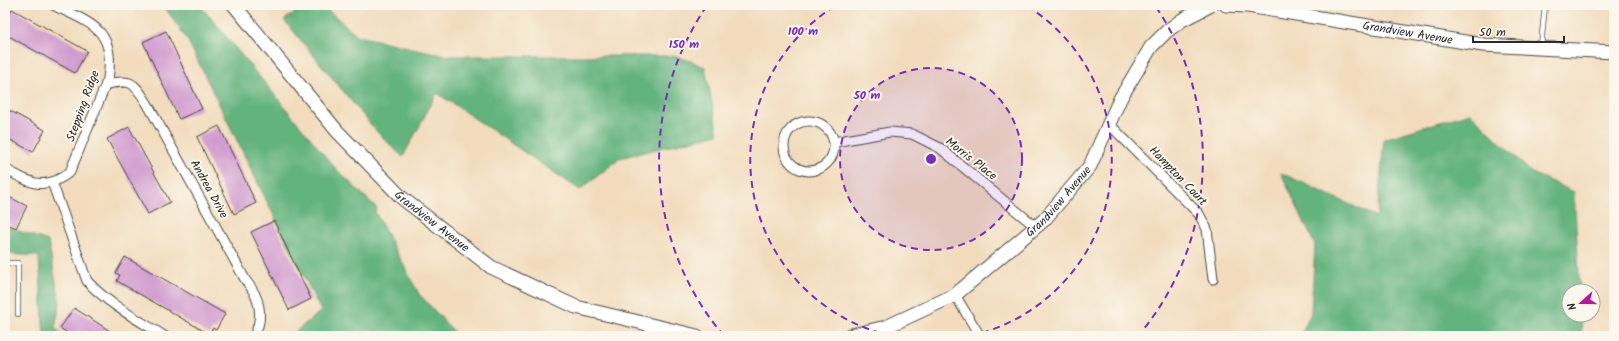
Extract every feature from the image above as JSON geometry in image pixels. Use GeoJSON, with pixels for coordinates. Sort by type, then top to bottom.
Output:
{"type":"FeatureCollection","features":[{"type":"Feature","properties":{"kind":"main road","name":"Grandview Avenue"},"geometry":{"type":"LineString","coordinates":[[234,5],[337,131],[402,198],[491,267],[576,307],[697,336]]}},
{"type":"Feature","properties":{"kind":"main road","name":"Grandview Avenue"},"geometry":{"type":"LineString","coordinates":[[848,336],[886,327],[955,295],[1044,220],[1090,166],[1120,99],[1151,47],[1167,31],[1182,20],[1211,5]]}},
{"type":"Feature","properties":{"kind":"main road","name":"Grandview Avenue"},"geometry":{"type":"LineString","coordinates":[[1226,5],[1248,6],[1483,45],[1614,52]]}},
{"type":"Feature","properties":{"kind":"street","name":"Stepping Ridge"},"geometry":{"type":"LineString","coordinates":[[5,169],[36,184],[45,184],[60,180],[70,172],[106,84],[110,65],[108,50],[101,31],[92,24],[53,5]]}},
{"type":"Feature","properties":{"kind":"street","name":"Andrea Drive"},"geometry":{"type":"LineString","coordinates":[[106,84],[126,81],[132,83],[147,102],[258,302],[260,316],[254,336]]}},
{"type":"Feature","properties":{"kind":"street"},"geometry":{"type":"LineString","coordinates":[[810,121],[825,127],[830,132],[834,142],[832,158],[827,164],[813,172],[805,172],[797,169],[786,158],[783,148],[787,132],[800,122],[810,121]]}},
{"type":"Feature","properties":{"kind":"street","name":"Hampton Court"},"geometry":{"type":"LineString","coordinates":[[1109,124],[1199,214],[1207,229],[1213,279]]}},
{"type":"Feature","properties":{"kind":"street","name":"Morris Place"},"geometry":{"type":"LineString","coordinates":[[834,142],[890,132],[912,134],[940,148],[1036,227]]}},
{"type":"Feature","properties":{"kind":"street"},"geometry":{"type":"LineString","coordinates":[[52,182],[86,281],[114,305],[164,336]]}},
{"type":"Feature","properties":{"kind":"street"},"geometry":{"type":"LineString","coordinates":[[955,295],[980,336]]}},
{"type":"Feature","properties":{"kind":"lane"},"geometry":{"type":"LineString","coordinates":[[1540,48],[1545,5]]}},
{"type":"Feature","properties":{"kind":"lane"},"geometry":{"type":"LineString","coordinates":[[5,263],[18,263],[18,314]]}},
{"type":"Feature","properties":{"kind":"green space"},"geometry":{"type":"Polygon","coordinates":[[[163,5],[200,5],[336,169],[377,208],[375,212],[419,294],[458,336],[290,336],[321,311],[188,41],[163,5]]]}},
{"type":"Feature","properties":{"kind":"green space"},"geometry":{"type":"Polygon","coordinates":[[[307,5],[322,5],[358,36],[449,56],[677,56],[705,67],[718,134],[620,158],[580,190],[437,93],[403,157],[377,132],[284,20],[307,5]]]}},
{"type":"Feature","properties":{"kind":"green space"},"geometry":{"type":"Polygon","coordinates":[[[1470,113],[1532,173],[1574,192],[1580,283],[1561,283],[1561,323],[1581,323],[1582,336],[1300,336],[1311,313],[1315,245],[1281,173],[1377,217],[1384,139],[1470,113]]]}},
{"type":"Feature","properties":{"kind":"green space"},"geometry":{"type":"Polygon","coordinates":[[[5,226],[48,241],[60,303],[55,327],[63,336],[44,336],[39,256],[5,254],[5,226]]]}},
{"type":"Feature","properties":{"kind":"building"},"geometry":{"type":"Polygon","coordinates":[[[12,9],[87,51],[75,73],[5,34],[5,22],[12,9]]]}},
{"type":"Feature","properties":{"kind":"building"},"geometry":{"type":"Polygon","coordinates":[[[166,31],[202,109],[179,119],[143,42],[166,31]]]}},
{"type":"Feature","properties":{"kind":"building"},"geometry":{"type":"Polygon","coordinates":[[[5,108],[45,130],[33,152],[5,137],[5,108]]]}},
{"type":"Feature","properties":{"kind":"building"},"geometry":{"type":"Polygon","coordinates":[[[219,126],[256,203],[234,214],[197,137],[219,126]]]}},
{"type":"Feature","properties":{"kind":"building"},"geometry":{"type":"Polygon","coordinates":[[[129,127],[170,202],[148,214],[107,139],[129,127]]]}},
{"type":"Feature","properties":{"kind":"building"},"geometry":{"type":"Polygon","coordinates":[[[5,195],[27,206],[16,228],[5,223],[5,195]]]}},
{"type":"Feature","properties":{"kind":"building"},"geometry":{"type":"Polygon","coordinates":[[[274,221],[311,299],[289,310],[251,232],[274,221]]]}},
{"type":"Feature","properties":{"kind":"building"},"geometry":{"type":"Polygon","coordinates":[[[125,257],[225,314],[216,330],[213,328],[209,334],[117,281],[120,275],[116,273],[125,257]]]}},
{"type":"Feature","properties":{"kind":"building"},"geometry":{"type":"Polygon","coordinates":[[[74,308],[118,336],[72,336],[60,328],[74,308]]]}}]}
